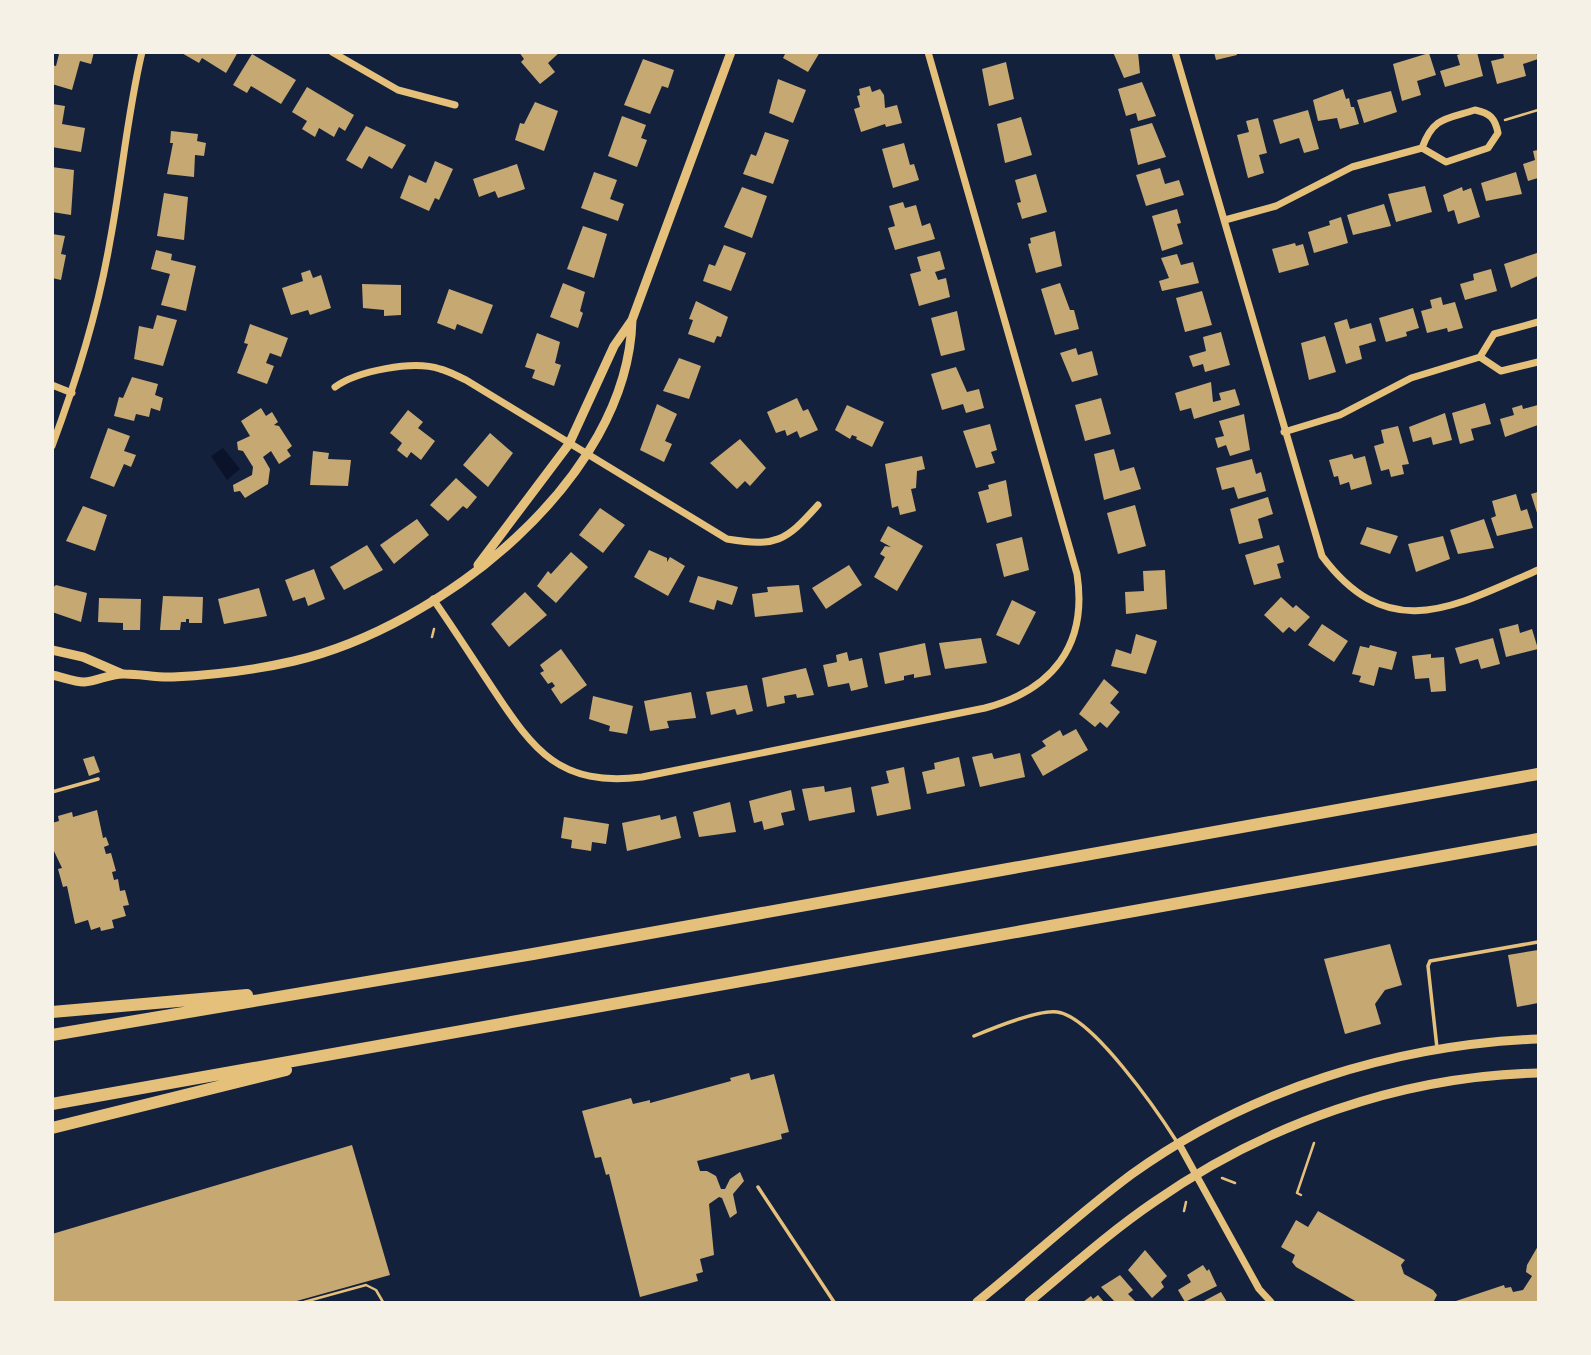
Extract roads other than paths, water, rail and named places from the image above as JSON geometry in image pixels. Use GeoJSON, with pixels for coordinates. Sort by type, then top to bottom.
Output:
{"type":"FeatureCollection","features":[{"type":"Feature","properties":{"kind":"highway"},"geometry":{"type":"LineString","coordinates":[[52,1035],[335,988],[1538,774]]}},
{"type":"Feature","properties":{"kind":"highway"},"geometry":{"type":"LineString","coordinates":[[52,1104],[1538,839]]}},
{"type":"Feature","properties":{"kind":"highway"},"geometry":{"type":"LineString","coordinates":[[52,1012],[335,988]]}},
{"type":"Feature","properties":{"kind":"highway"},"geometry":{"type":"LineString","coordinates":[[52,1128],[357,1050]]}},
{"type":"Feature","properties":{"kind":"street"},"geometry":{"type":"LineString","coordinates":[[52,446],[92,327],[108,253],[131,100],[142,52]]}},
{"type":"Feature","properties":{"kind":"street"},"geometry":{"type":"LineString","coordinates":[[332,52],[398,90],[455,105]]}},
{"type":"Feature","properties":{"kind":"street"},"geometry":{"type":"LineString","coordinates":[[476,569],[569,444],[614,346],[632,320],[731,52]]}},
{"type":"Feature","properties":{"kind":"street"},"geometry":{"type":"LineString","coordinates":[[433,599],[525,736],[539,752],[581,776],[622,779],[985,708],[1022,696],[1057,667],[1069,648],[1075,629],[1079,592],[1073,560],[928,52]]}},
{"type":"Feature","properties":{"kind":"street"},"geometry":{"type":"LineString","coordinates":[[1175,52],[1322,556],[1334,572],[1360,596],[1393,610],[1422,612],[1466,601],[1538,570]]}},
{"type":"Feature","properties":{"kind":"street"},"geometry":{"type":"LineString","coordinates":[[1225,220],[1276,206],[1352,167],[1422,148],[1446,162],[1488,148],[1498,133],[1496,122],[1492,116],[1475,110],[1436,122],[1428,131],[1422,148]]}},
{"type":"Feature","properties":{"kind":"street"},"geometry":{"type":"LineString","coordinates":[[52,675],[82,682],[122,673],[171,677],[295,660],[396,623],[501,553],[543,514],[587,454],[607,419],[631,353],[632,320]]}},
{"type":"Feature","properties":{"kind":"street"},"geometry":{"type":"LineString","coordinates":[[1284,432],[1340,415],[1411,378],[1480,357],[1493,334],[1538,322]]}},
{"type":"Feature","properties":{"kind":"street"},"geometry":{"type":"LineString","coordinates":[[1480,357],[1501,371],[1538,362]]}},
{"type":"Feature","properties":{"kind":"street"},"geometry":{"type":"LineString","coordinates":[[335,387],[349,377],[387,369],[440,369],[466,380],[727,539],[770,543],[795,530],[818,505]]}},
{"type":"Feature","properties":{"kind":"street"},"geometry":{"type":"LineString","coordinates":[[52,385],[72,393]]}},
{"type":"Feature","properties":{"kind":"street"},"geometry":{"type":"LineString","coordinates":[[52,650],[83,657],[122,673]]}},
{"type":"Feature","properties":{"kind":"street"},"geometry":{"type":"LineString","coordinates":[[977,1303],[1096,1202],[1179,1144],[1263,1100],[1368,1065],[1438,1050],[1538,1039]]}},
{"type":"Feature","properties":{"kind":"street"},"geometry":{"type":"LineString","coordinates":[[1029,1303],[1124,1223],[1196,1174],[1284,1129],[1352,1104],[1450,1081],[1538,1073]]}},
{"type":"Feature","properties":{"kind":"street"},"geometry":{"type":"LineString","coordinates":[[1179,1144],[1259,1289],[1271,1303]]}},
{"type":"Feature","properties":{"kind":"lane"},"geometry":{"type":"LineString","coordinates":[[52,792],[98,779]]}},
{"type":"Feature","properties":{"kind":"lane"},"geometry":{"type":"LineString","coordinates":[[1438,1050],[1427,966],[1430,961],[1538,942]]}},
{"type":"Feature","properties":{"kind":"lane"},"geometry":{"type":"LineString","coordinates":[[974,1036],[1054,1012],[1070,1015],[1104,1045],[1179,1144]]}},
{"type":"Feature","properties":{"kind":"lane"},"geometry":{"type":"LineString","coordinates":[[758,1187],[834,1303]]}},
{"type":"Feature","properties":{"kind":"water"},"geometry":{"type":"Polygon","coordinates":[[[223,448],[240,469],[227,480],[211,456],[223,448]]]}}]}
